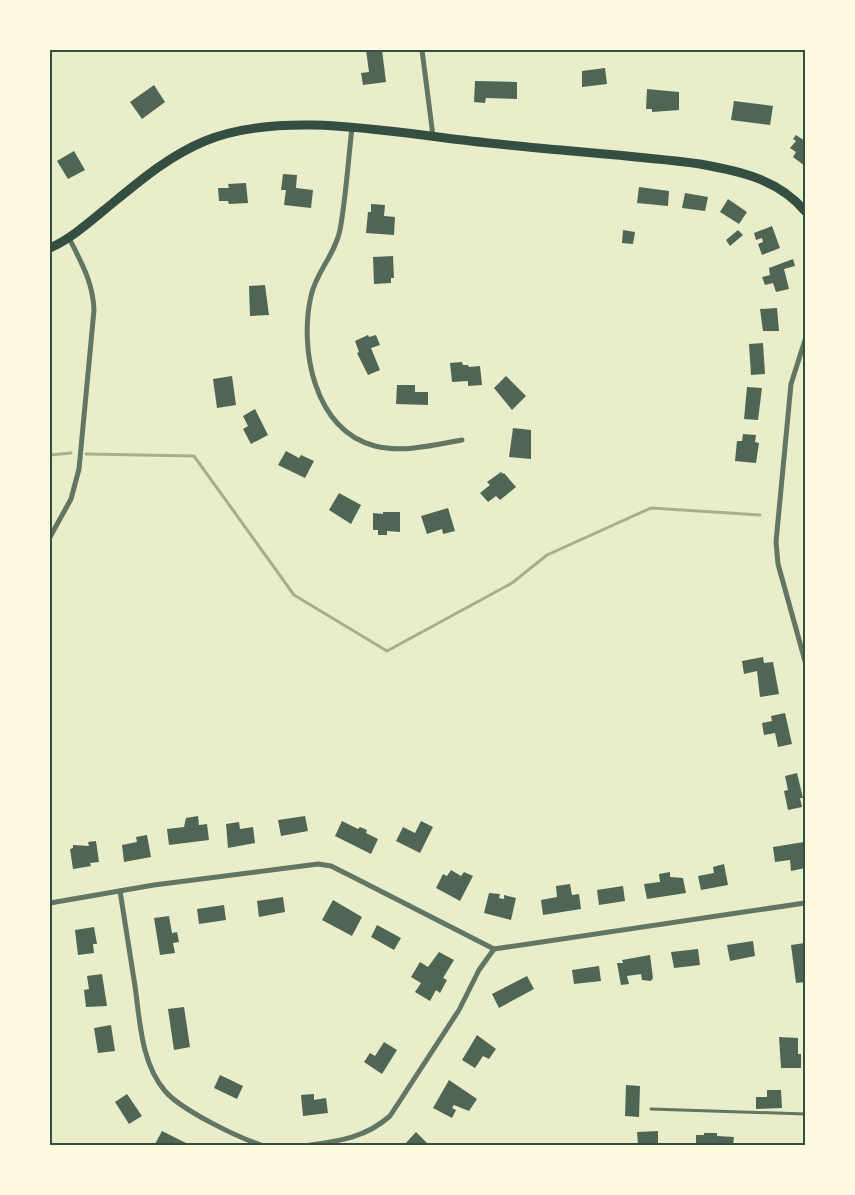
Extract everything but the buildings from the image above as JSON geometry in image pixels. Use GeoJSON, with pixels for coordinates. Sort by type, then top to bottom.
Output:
{"type":"FeatureCollection","features":[{"type":"Feature","properties":{"kind":"main road"},"geometry":{"type":"LineString","coordinates":[[50,248],[69,238],[177,154],[230,132],[251,127],[352,128],[433,138],[636,156],[726,168],[749,174],[770,183],[786,193],[805,211]]}},
{"type":"Feature","properties":{"kind":"street"},"geometry":{"type":"LineString","coordinates":[[422,50],[433,138]]}},
{"type":"Feature","properties":{"kind":"street"},"geometry":{"type":"LineString","coordinates":[[352,128],[340,230],[333,252],[311,293],[309,306],[307,350],[316,386],[335,420],[349,434],[363,442],[377,446],[404,448],[462,440]]}},
{"type":"Feature","properties":{"kind":"street"},"geometry":{"type":"LineString","coordinates":[[50,537],[71,499],[79,469],[94,310],[94,292],[88,275],[69,238]]}},
{"type":"Feature","properties":{"kind":"street"},"geometry":{"type":"LineString","coordinates":[[805,340],[791,384],[776,542],[778,564],[803,646],[805,661]]}},
{"type":"Feature","properties":{"kind":"street"},"geometry":{"type":"LineString","coordinates":[[50,903],[154,885],[318,864],[331,866],[494,949],[805,903]]}},
{"type":"Feature","properties":{"kind":"street"},"geometry":{"type":"LineString","coordinates":[[120,891],[144,1044],[155,1077],[164,1091],[176,1102],[241,1138],[261,1145]]}},
{"type":"Feature","properties":{"kind":"street"},"geometry":{"type":"LineString","coordinates":[[310,1145],[358,1137],[377,1127],[390,1116],[459,1010],[479,970],[494,949]]}},
{"type":"Feature","properties":{"kind":"lane"},"geometry":{"type":"LineString","coordinates":[[652,1109],[805,1114]]}},
{"type":"Feature","properties":{"kind":"waterway"},"geometry":{"type":"LineString","coordinates":[[50,455],[71,453]]}},
{"type":"Feature","properties":{"kind":"waterway"},"geometry":{"type":"LineString","coordinates":[[86,454],[194,456],[294,595],[387,651],[512,583],[547,555],[651,508],[760,515]]}}]}
